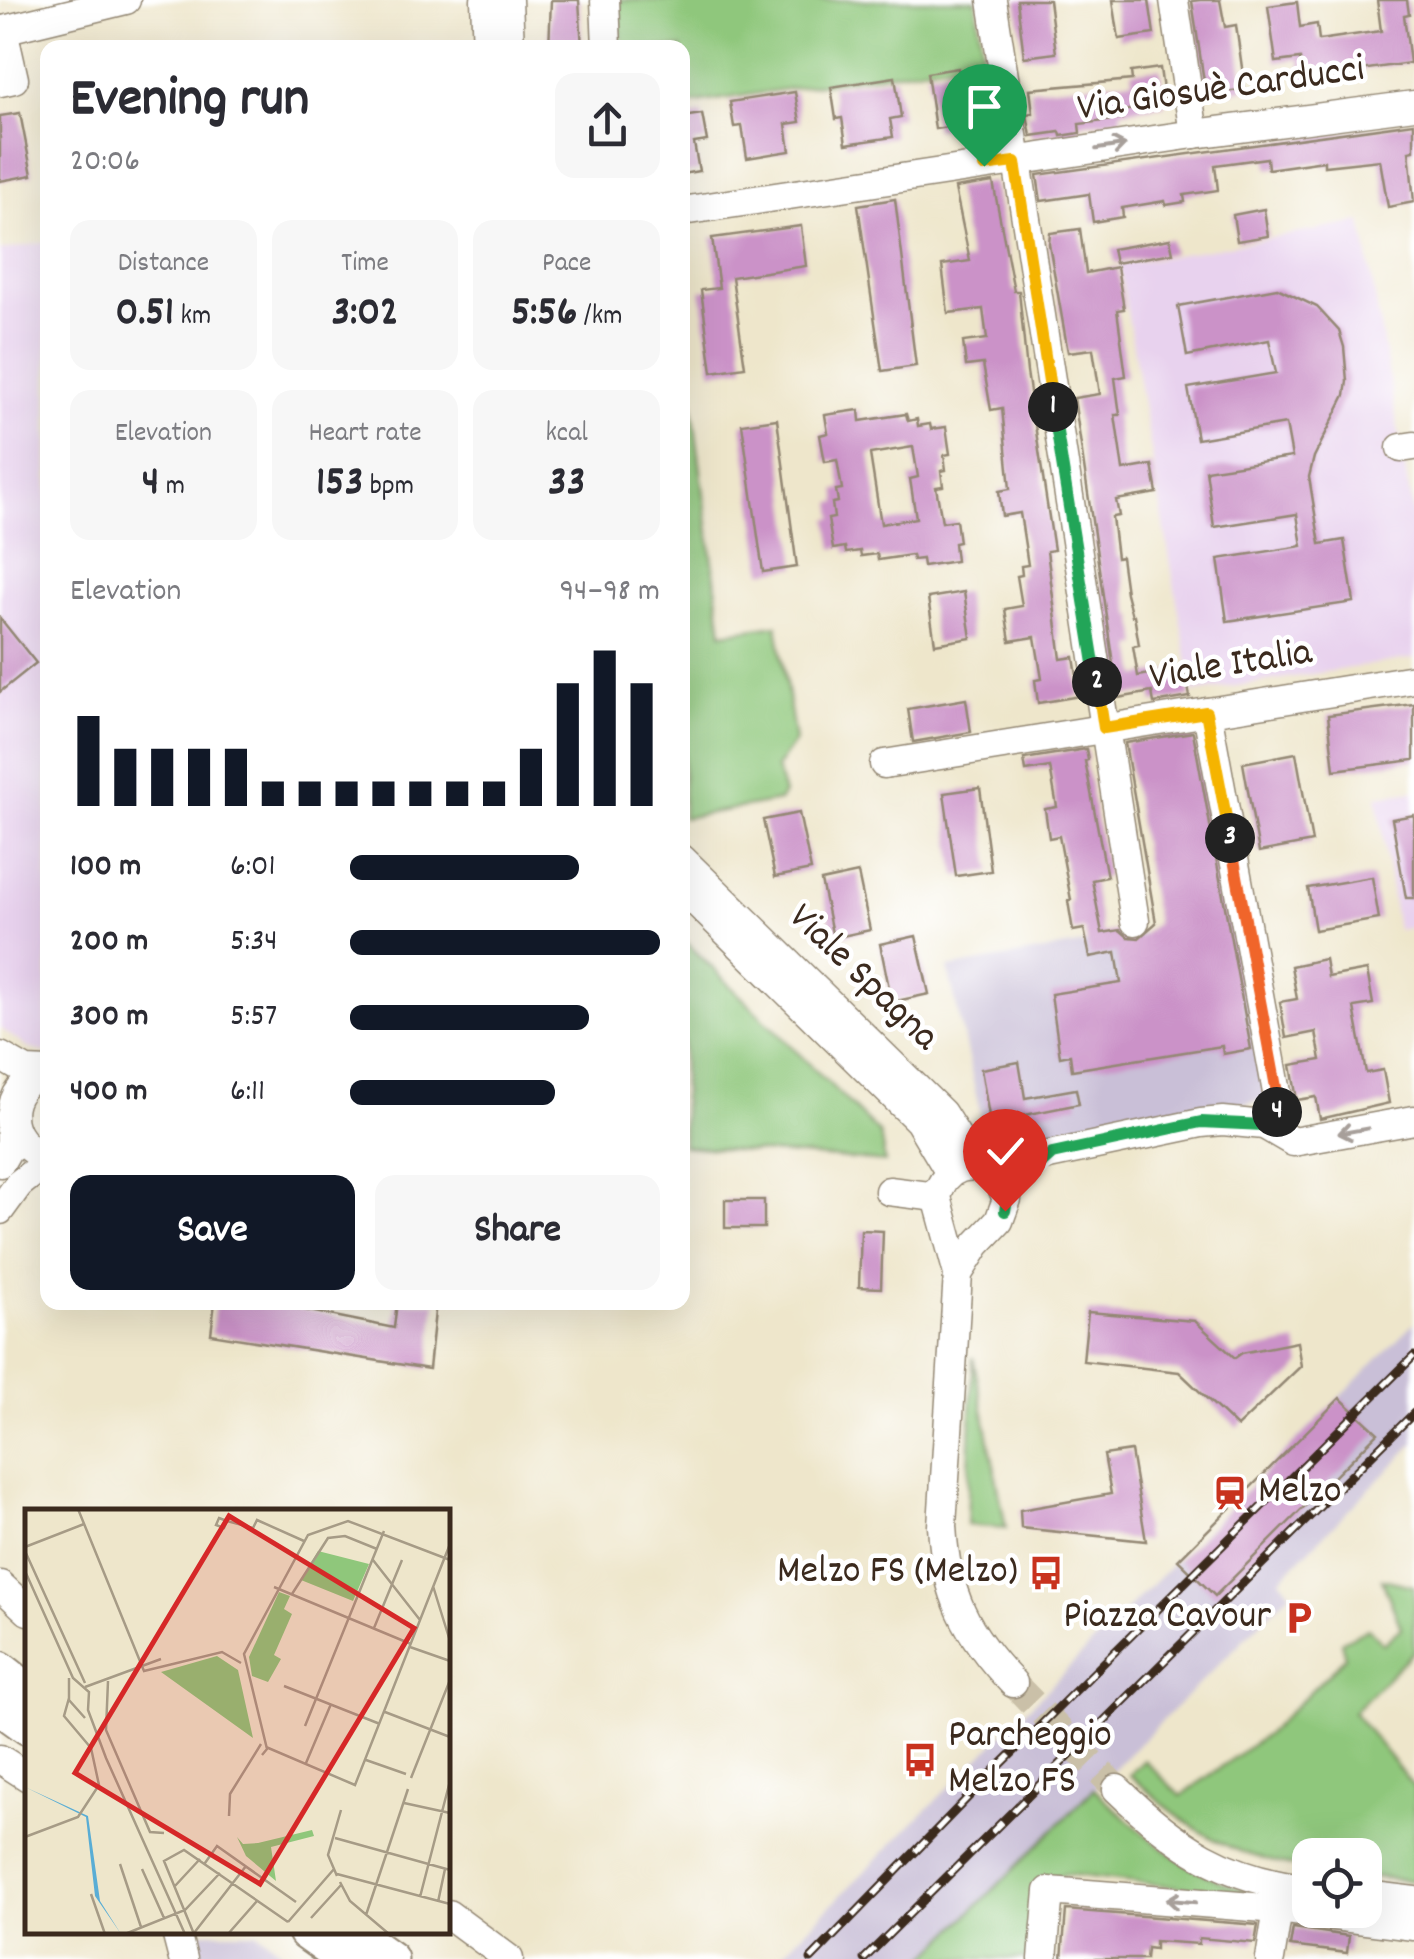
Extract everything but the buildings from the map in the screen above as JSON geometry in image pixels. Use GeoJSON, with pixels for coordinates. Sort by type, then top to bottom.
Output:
{"type":"FeatureCollection","features":[{"type":"Feature","properties":{"kind":"main road"},"geometry":{"type":"LineString","coordinates":[[0,1669],[25,1688]]}},
{"type":"Feature","properties":{"kind":"main road"},"geometry":{"type":"LineString","coordinates":[[0,1707],[25,1725]]}},
{"type":"Feature","properties":{"kind":"main road"},"geometry":{"type":"LineString","coordinates":[[309,1934],[344,1959]]}},
{"type":"Feature","properties":{"kind":"main road"},"geometry":{"type":"LineString","coordinates":[[355,1934],[390,1959]]}},
{"type":"Feature","properties":{"kind":"street"},"geometry":{"type":"LineString","coordinates":[[0,82],[14,79],[2,30],[126,0]]}},
{"type":"Feature","properties":{"kind":"street"},"geometry":{"type":"LineString","coordinates":[[485,0],[487,40]]}},
{"type":"Feature","properties":{"kind":"street"},"geometry":{"type":"LineString","coordinates":[[508,0],[510,40]]}},
{"type":"Feature","properties":{"kind":"street"},"geometry":{"type":"LineString","coordinates":[[605,0],[607,40]]}},
{"type":"Feature","properties":{"kind":"street"},"geometry":{"type":"LineString","coordinates":[[992,0],[1134,921]]}},
{"type":"Feature","properties":{"kind":"street"},"geometry":{"type":"LineString","coordinates":[[1174,0],[1194,134]]}},
{"type":"Feature","properties":{"kind":"street","name":"Via Giosuè Carducci"},"geometry":{"type":"LineString","coordinates":[[690,211],[1194,134],[1414,105]]}},
{"type":"Feature","properties":{"kind":"street","name":"Viale Italia"},"geometry":{"type":"LineString","coordinates":[[884,764],[1414,679]]}},
{"type":"Feature","properties":{"kind":"street"},"geometry":{"type":"LineString","coordinates":[[1206,712],[1278,1098],[1277,1112],[1264,1125]]}},
{"type":"Feature","properties":{"kind":"street","name":"Viale Spagna"},"geometry":{"type":"LineString","coordinates":[[690,867],[942,1113],[958,1184]]}},
{"type":"Feature","properties":{"kind":"street","name":"Viale Spagna"},"geometry":{"type":"LineString","coordinates":[[690,896],[919,1121],[958,1184]]}},
{"type":"Feature","properties":{"kind":"street"},"geometry":{"type":"LineString","coordinates":[[0,1056],[26,1071],[40,1072]]}},
{"type":"Feature","properties":{"kind":"street"},"geometry":{"type":"LineString","coordinates":[[0,1163],[11,1144],[6,1112],[20,1088],[40,1074]]}},
{"type":"Feature","properties":{"kind":"street"},"geometry":{"type":"LineString","coordinates":[[6,1112],[16,1136],[40,1154]]}},
{"type":"Feature","properties":{"kind":"street"},"geometry":{"type":"LineString","coordinates":[[958,1184],[1047,1156],[1201,1122],[1264,1125],[1293,1142],[1414,1120]]}},
{"type":"Feature","properties":{"kind":"street"},"geometry":{"type":"LineString","coordinates":[[958,1274],[1000,1221],[1007,1199],[1047,1156]]}},
{"type":"Feature","properties":{"kind":"street"},"geometry":{"type":"LineString","coordinates":[[0,1210],[15,1188],[40,1165]]}},
{"type":"Feature","properties":{"kind":"street"},"geometry":{"type":"LineString","coordinates":[[889,1191],[997,1176],[1007,1199]]}},
{"type":"Feature","properties":{"kind":"street"},"geometry":{"type":"LineString","coordinates":[[958,1184],[950,1228],[963,1234],[991,1229]]}},
{"type":"Feature","properties":{"kind":"street"},"geometry":{"type":"LineString","coordinates":[[958,1184],[958,1274],[942,1526],[944,1554],[962,1617],[983,1650],[1013,1683]]}},
{"type":"Feature","properties":{"kind":"street"},"geometry":{"type":"LineString","coordinates":[[0,1586],[25,1608]]}},
{"type":"Feature","properties":{"kind":"street"},"geometry":{"type":"LineString","coordinates":[[0,1760],[25,1775]]}},
{"type":"Feature","properties":{"kind":"street"},"geometry":{"type":"LineString","coordinates":[[1117,1789],[1165,1833],[1210,1862],[1261,1880],[1292,1885]]}},
{"type":"Feature","properties":{"kind":"street"},"geometry":{"type":"LineString","coordinates":[[1044,1959],[1049,1891],[1278,1909],[1414,1926]]}},
{"type":"Feature","properties":{"kind":"street"},"geometry":{"type":"LineString","coordinates":[[1382,1897],[1414,1901]]}},
{"type":"Feature","properties":{"kind":"street"},"geometry":{"type":"LineString","coordinates":[[1270,1959],[1278,1909]]}},
{"type":"Feature","properties":{"kind":"street"},"geometry":{"type":"LineString","coordinates":[[450,1915],[509,1959]]}},
{"type":"Feature","properties":{"kind":"street"},"geometry":{"type":"LineString","coordinates":[[176,1934],[182,1959]]}},
{"type":"Feature","properties":{"kind":"shaded area"},"geometry":{"type":"Polygon","coordinates":[[[1362,222],[1414,520],[1414,658],[1193,693],[1119,265],[1362,222]]]}},
{"type":"Feature","properties":{"kind":"shaded area"},"geometry":{"type":"Polygon","coordinates":[[[40,243],[40,1051],[28,1048],[0,1028],[0,251],[40,243]]]}},
{"type":"Feature","properties":{"kind":"shaded area"},"geometry":{"type":"Polygon","coordinates":[[[1414,791],[1414,927],[1397,930],[1377,796],[1414,791]]]}},
{"type":"Feature","properties":{"kind":"shaded area"},"geometry":{"type":"Polygon","coordinates":[[[1237,917],[1275,1098],[988,1149],[948,968],[1237,917]]]}},
{"type":"Feature","properties":{"kind":"shaded area"},"geometry":{"type":"Polygon","coordinates":[[[1414,1323],[1414,1444],[1280,1579],[1291,1592],[924,1959],[777,1959],[1414,1323]]]}},
{"type":"Feature","properties":{"kind":"shaded area"},"geometry":{"type":"Polygon","coordinates":[[[188,1934],[260,1934],[292,1959],[191,1959],[188,1934]]]}},
{"type":"Feature","properties":{"kind":"green space"},"geometry":{"type":"Polygon","coordinates":[[[619,0],[976,0],[983,59],[690,104],[690,40],[621,40],[619,0]]]}},
{"type":"Feature","properties":{"kind":"green space"},"geometry":{"type":"Polygon","coordinates":[[[690,386],[722,633],[777,625],[795,741],[776,768],[784,794],[779,801],[690,817],[690,386]]]}},
{"type":"Feature","properties":{"kind":"green space"},"geometry":{"type":"Polygon","coordinates":[[[690,946],[880,1134],[885,1162],[690,1147],[690,946]]]}},
{"type":"Feature","properties":{"kind":"green space"},"geometry":{"type":"Polygon","coordinates":[[[973,1357],[1006,1528],[967,1525],[973,1357]]]}},
{"type":"Feature","properties":{"kind":"green space"},"geometry":{"type":"Polygon","coordinates":[[[1382,1579],[1414,1586],[1414,1651],[1353,1712],[1414,1787],[1414,1881],[1382,1878],[1382,1838],[1292,1838],[1292,1866],[1231,1848],[1193,1826],[1130,1775],[1144,1760],[1181,1796],[1268,1733],[1345,1657],[1341,1642],[1368,1628],[1383,1644],[1401,1628],[1382,1579]]]}},
{"type":"Feature","properties":{"kind":"green space"},"geometry":{"type":"Polygon","coordinates":[[[1094,1789],[1173,1855],[1216,1879],[1268,1897],[1064,1874],[1036,1889],[1029,1959],[924,1959],[1094,1789]]]}},
{"type":"Feature","properties":{"kind":"tunnel"},"geometry":{"type":"LineString","coordinates":[[1013,1683],[1117,1789]]}},
{"type":"Feature","properties":{"kind":"railway"},"geometry":{"type":"LineString","coordinates":[[811,1959],[981,1784],[1414,1356]]}},
{"type":"Feature","properties":{"kind":"railway"},"geometry":{"type":"LineString","coordinates":[[864,1959],[1414,1413]]}},
{"type":"Feature","properties":{"kind":"place","name":"Melzo"},"geometry":{"type":"Point","coordinates":[1230,1493]}},
{"type":"Feature","properties":{"kind":"place","name":"Melzo FS (Melzo)"},"geometry":{"type":"Point","coordinates":[1046,1573]}},
{"type":"Feature","properties":{"kind":"place","name":"Piazza Cavour"},"geometry":{"type":"Point","coordinates":[1299,1618]}},
{"type":"Feature","properties":{"kind":"place","name":"Parcheggio Melzo FS"},"geometry":{"type":"Point","coordinates":[920,1760]}},
{"type":"Feature","properties":{"kind":"route"},"geometry":{"type":"LineString","coordinates":[[984,166],[1015,162],[1104,728],[1206,712],[1278,1098],[1277,1112],[1264,1125],[1201,1122],[1047,1156],[1007,1199],[1005,1211]]}}]}
